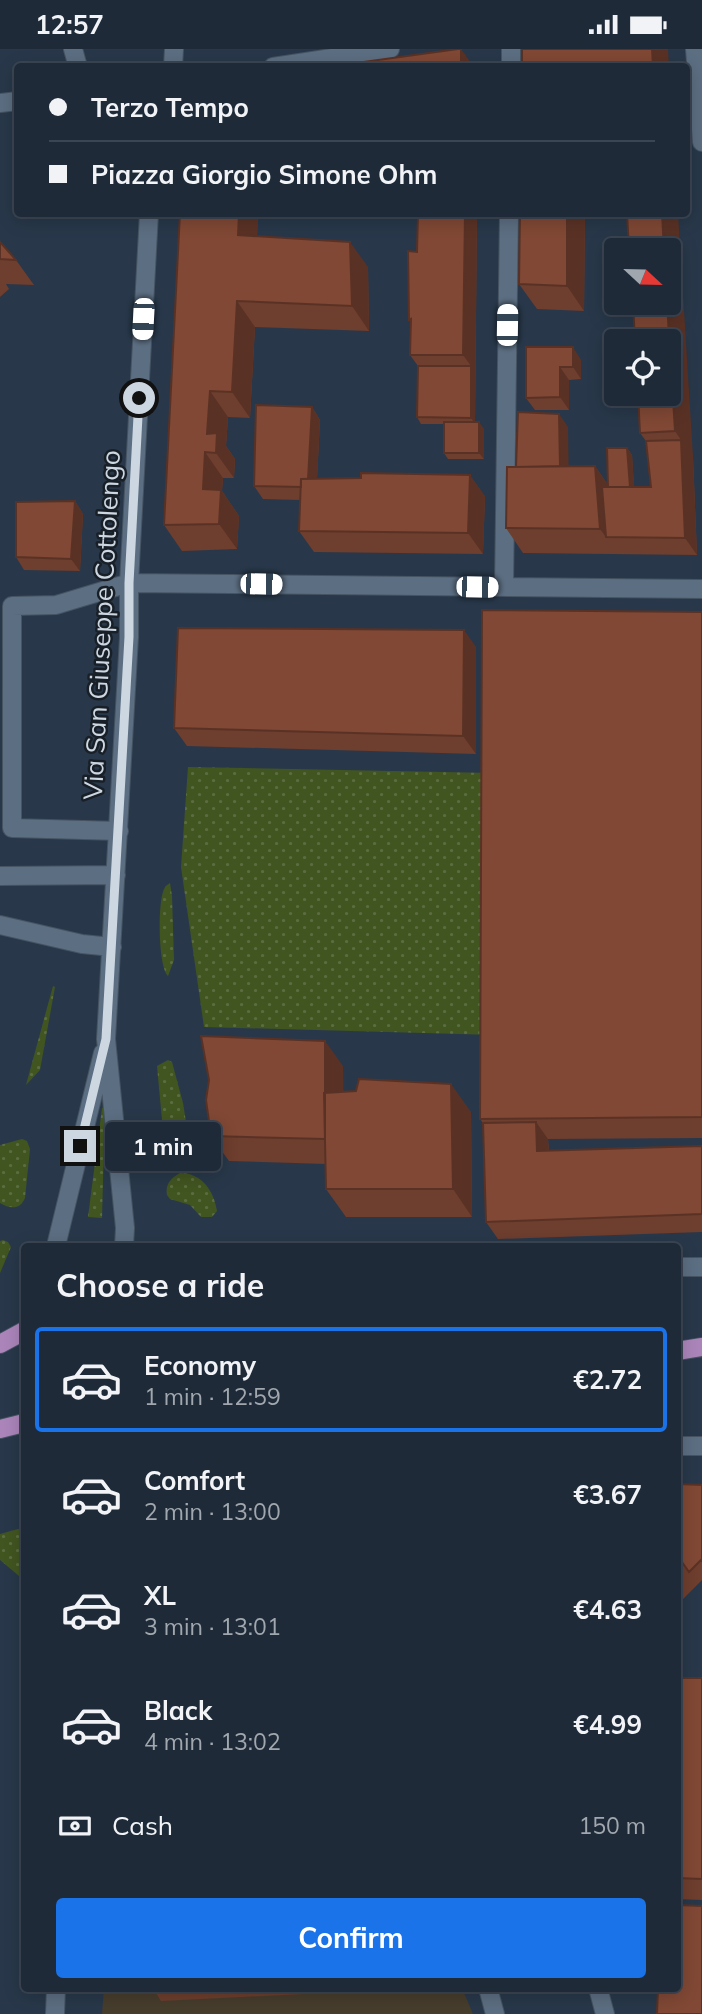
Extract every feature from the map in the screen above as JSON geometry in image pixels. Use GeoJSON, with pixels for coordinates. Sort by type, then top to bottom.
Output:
{"type":"FeatureCollection","features":[{"type":"Feature","properties":{"kind":"main road"},"geometry":{"type":"LineString","coordinates":[[0,1344],[21,1333]]}},
{"type":"Feature","properties":{"kind":"main road"},"geometry":{"type":"LineString","coordinates":[[681,1342],[702,1346]]}},
{"type":"Feature","properties":{"kind":"main road"},"geometry":{"type":"LineString","coordinates":[[681,1350],[702,1346]]}},
{"type":"Feature","properties":{"kind":"main road"},"geometry":{"type":"LineString","coordinates":[[0,1429],[21,1424]]}},
{"type":"Feature","properties":{"kind":"street"},"geometry":{"type":"LineString","coordinates":[[299,63],[390,49]]}},
{"type":"Feature","properties":{"kind":"street"},"geometry":{"type":"LineString","coordinates":[[695,49],[702,142]]}},
{"type":"Feature","properties":{"kind":"street","name":"Via San Giuseppe Cottolengo"},"geometry":{"type":"LineString","coordinates":[[106,1039],[119,831],[149,217]]}},
{"type":"Feature","properties":{"kind":"street"},"geometry":{"type":"LineString","coordinates":[[504,587],[509,217]]}},
{"type":"Feature","properties":{"kind":"street"},"geometry":{"type":"LineString","coordinates":[[119,831],[12,828],[12,605],[55,605],[129,583],[702,589]]}},
{"type":"Feature","properties":{"kind":"street"},"geometry":{"type":"LineString","coordinates":[[0,876],[116,876]]}},
{"type":"Feature","properties":{"kind":"street"},"geometry":{"type":"LineString","coordinates":[[0,925],[82,944],[112,947]]}},
{"type":"Feature","properties":{"kind":"street"},"geometry":{"type":"LineString","coordinates":[[57,1243],[106,1039]]}},
{"type":"Feature","properties":{"kind":"street"},"geometry":{"type":"LineString","coordinates":[[106,1039],[125,1228],[124,1243]]}},
{"type":"Feature","properties":{"kind":"street"},"geometry":{"type":"LineString","coordinates":[[681,1267],[702,1267]]}},
{"type":"Feature","properties":{"kind":"street"},"geometry":{"type":"LineString","coordinates":[[681,1446],[702,1446]]}},
{"type":"Feature","properties":{"kind":"street"},"geometry":{"type":"LineString","coordinates":[[55,2014],[57,1992]]}},
{"type":"Feature","properties":{"kind":"street"},"geometry":{"type":"LineString","coordinates":[[489,1992],[495,2014]]}},
{"type":"Feature","properties":{"kind":"street"},"geometry":{"type":"LineString","coordinates":[[599,1992],[605,2014]]}},
{"type":"Feature","properties":{"kind":"shaded area"},"geometry":{"type":"Polygon","coordinates":[[[104,1992],[464,1992],[473,2014],[102,2014],[104,1992]]]}},
{"type":"Feature","properties":{"kind":"green space"},"geometry":{"type":"Polygon","coordinates":[[[188,767],[493,773],[495,1035],[204,1027],[181,867],[188,767]]]}},
{"type":"Feature","properties":{"kind":"green space"},"geometry":{"type":"Polygon","coordinates":[[[170,883],[174,960],[168,976],[162,961],[160,922],[161,899],[170,883]]]}},
{"type":"Feature","properties":{"kind":"green space"},"geometry":{"type":"Polygon","coordinates":[[[53,986],[55,987],[40,1070],[26,1085],[53,986]]]}},
{"type":"Feature","properties":{"kind":"green space"},"geometry":{"type":"Polygon","coordinates":[[[168,1060],[172,1062],[183,1103],[189,1141],[169,1156],[165,1152],[157,1066],[168,1060]]]}},
{"type":"Feature","properties":{"kind":"green space"},"geometry":{"type":"Polygon","coordinates":[[[105,1107],[102,1218],[88,1217],[102,1108],[105,1107]]]}},
{"type":"Feature","properties":{"kind":"green space"},"geometry":{"type":"Polygon","coordinates":[[[22,1139],[27,1141],[30,1149],[25,1198],[20,1205],[11,1207],[0,1203],[0,1145],[22,1139]]]}},
{"type":"Feature","properties":{"kind":"green space"},"geometry":{"type":"Polygon","coordinates":[[[180,1173],[195,1176],[210,1190],[217,1211],[212,1217],[201,1217],[190,1205],[170,1199],[167,1195],[169,1182],[180,1173]]]}},
{"type":"Feature","properties":{"kind":"green space"},"geometry":{"type":"Polygon","coordinates":[[[3,1240],[11,1247],[0,1273],[0,1241],[3,1240]]]}},
{"type":"Feature","properties":{"kind":"green space"},"geometry":{"type":"Polygon","coordinates":[[[21,1530],[21,1576],[0,1560],[0,1534],[21,1530]]]}},
{"type":"Feature","properties":{"kind":"building"},"geometry":{"type":"Polygon","coordinates":[[[461,49],[461,63],[357,63],[461,49]]]}},
{"type":"Feature","properties":{"kind":"building"},"geometry":{"type":"Polygon","coordinates":[[[522,49],[652,49],[653,63],[522,63],[522,49]]]}},
{"type":"Feature","properties":{"kind":"building"},"geometry":{"type":"Polygon","coordinates":[[[180,217],[239,217],[238,235],[350,242],[352,306],[237,301],[232,392],[210,391],[207,434],[217,433],[216,453],[205,452],[203,489],[221,490],[219,524],[164,525],[180,217]]]}},
{"type":"Feature","properties":{"kind":"building"},"geometry":{"type":"Polygon","coordinates":[[[418,217],[465,217],[463,355],[410,355],[408,251],[417,252],[418,217]]]}},
{"type":"Feature","properties":{"kind":"building"},"geometry":{"type":"Polygon","coordinates":[[[520,217],[567,217],[567,286],[519,284],[520,217]]]}},
{"type":"Feature","properties":{"kind":"building"},"geometry":{"type":"Polygon","coordinates":[[[627,217],[662,217],[663,238],[628,238],[627,217]]]}},
{"type":"Feature","properties":{"kind":"building"},"geometry":{"type":"Polygon","coordinates":[[[0,242],[16,260],[0,259],[0,242]]]}},
{"type":"Feature","properties":{"kind":"building"},"geometry":{"type":"Polygon","coordinates":[[[634,315],[668,315],[669,329],[634,329],[634,315]]]}},
{"type":"Feature","properties":{"kind":"building"},"geometry":{"type":"Polygon","coordinates":[[[526,347],[573,347],[573,367],[560,367],[560,397],[526,398],[526,347]]]}},
{"type":"Feature","properties":{"kind":"building"},"geometry":{"type":"Polygon","coordinates":[[[418,366],[471,366],[471,418],[417,417],[418,366]]]}},
{"type":"Feature","properties":{"kind":"building"},"geometry":{"type":"Polygon","coordinates":[[[256,405],[312,407],[308,479],[301,479],[301,487],[254,486],[256,405]]]}},
{"type":"Feature","properties":{"kind":"building"},"geometry":{"type":"Polygon","coordinates":[[[639,406],[673,406],[675,431],[640,433],[639,406]]]}},
{"type":"Feature","properties":{"kind":"building"},"geometry":{"type":"Polygon","coordinates":[[[518,412],[559,414],[560,466],[516,467],[518,412]]]}},
{"type":"Feature","properties":{"kind":"building"},"geometry":{"type":"Polygon","coordinates":[[[444,422],[479,422],[479,453],[444,453],[444,422]]]}},
{"type":"Feature","properties":{"kind":"building"},"geometry":{"type":"Polygon","coordinates":[[[681,440],[685,538],[606,537],[602,487],[651,487],[646,441],[681,440]]]}},
{"type":"Feature","properties":{"kind":"building"},"geometry":{"type":"Polygon","coordinates":[[[607,448],[627,448],[630,487],[608,487],[607,448]]]}},
{"type":"Feature","properties":{"kind":"building"},"geometry":{"type":"Polygon","coordinates":[[[595,466],[600,529],[506,528],[507,467],[595,466]]]}},
{"type":"Feature","properties":{"kind":"building"},"geometry":{"type":"Polygon","coordinates":[[[361,473],[470,475],[468,533],[299,531],[301,479],[361,478],[361,473]]]}},
{"type":"Feature","properties":{"kind":"building"},"geometry":{"type":"Polygon","coordinates":[[[75,501],[71,559],[16,557],[16,502],[75,501]]]}},
{"type":"Feature","properties":{"kind":"building"},"geometry":{"type":"Polygon","coordinates":[[[482,610],[702,612],[702,1117],[480,1119],[482,610]]]}},
{"type":"Feature","properties":{"kind":"building"},"geometry":{"type":"Polygon","coordinates":[[[178,628],[464,630],[463,736],[174,728],[178,628]]]}},
{"type":"Feature","properties":{"kind":"building"},"geometry":{"type":"Polygon","coordinates":[[[201,1036],[325,1041],[325,1139],[211,1136],[206,1100],[209,1080],[201,1036]]]}},
{"type":"Feature","properties":{"kind":"building"},"geometry":{"type":"Polygon","coordinates":[[[359,1079],[451,1084],[453,1189],[326,1189],[324,1093],[356,1091],[359,1079]]]}},
{"type":"Feature","properties":{"kind":"building"},"geometry":{"type":"Polygon","coordinates":[[[536,1122],[537,1151],[702,1146],[702,1214],[486,1222],[483,1123],[536,1122]]]}},
{"type":"Feature","properties":{"kind":"building"},"geometry":{"type":"Polygon","coordinates":[[[681,1484],[702,1485],[702,1561],[689,1572],[681,1561],[681,1484]]]}},
{"type":"Feature","properties":{"kind":"building"},"geometry":{"type":"Polygon","coordinates":[[[681,1678],[702,1678],[702,1879],[681,1878],[681,1678]]]}},
{"type":"Feature","properties":{"kind":"building"},"geometry":{"type":"Polygon","coordinates":[[[681,1905],[702,1906],[702,2014],[657,2014],[658,1992],[681,1992],[681,1905]]]}},
{"type":"Feature","properties":{"kind":"route"},"geometry":{"type":"LineString","coordinates":[[80,1146],[106,1039],[129,637],[129,583],[139,398]]}}]}
